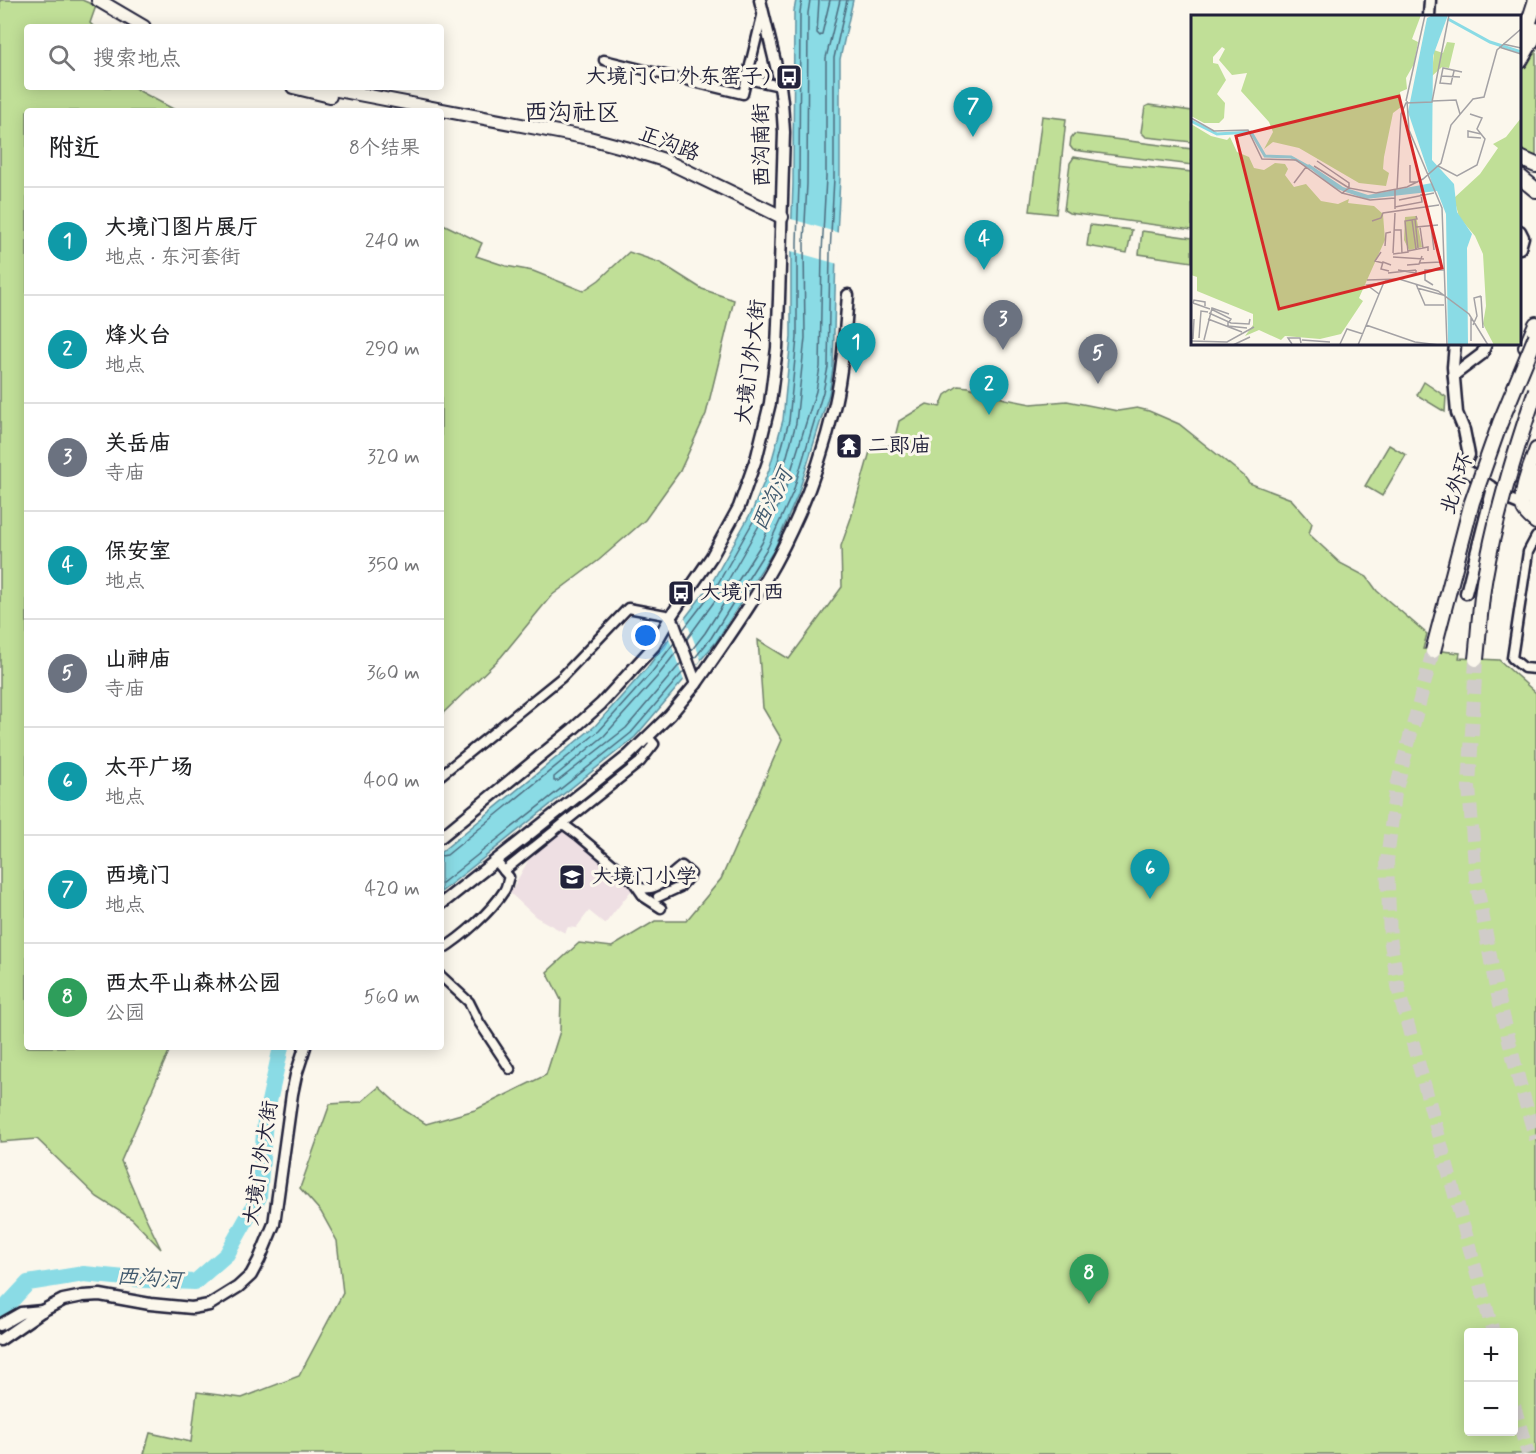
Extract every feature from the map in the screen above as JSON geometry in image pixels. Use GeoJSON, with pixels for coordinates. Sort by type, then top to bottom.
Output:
{"type":"FeatureCollection","features":[{"type":"Feature","properties":{"kind":"highway"},"geometry":{"type":"LineString","coordinates":[[1521,59],[1531,37],[1527,28],[1536,0]]}},
{"type":"Feature","properties":{"kind":"highway"},"geometry":{"type":"LineString","coordinates":[[1500,423],[1522,354],[1536,324]]}},
{"type":"Feature","properties":{"kind":"highway","name":"北外环"},"geometry":{"type":"LineString","coordinates":[[1433,651],[1472,502],[1500,423],[1536,336]]}},
{"type":"Feature","properties":{"kind":"highway"},"geometry":{"type":"LineString","coordinates":[[1476,659],[1485,578],[1496,521],[1536,390]]}},
{"type":"Feature","properties":{"kind":"highway"},"geometry":{"type":"LineString","coordinates":[[1519,441],[1536,402]]}},
{"type":"Feature","properties":{"kind":"main road"},"geometry":{"type":"LineString","coordinates":[[98,0],[139,24]]}},
{"type":"Feature","properties":{"kind":"main road"},"geometry":{"type":"LineString","coordinates":[[110,0],[147,24]]}},
{"type":"Feature","properties":{"kind":"main road"},"geometry":{"type":"LineString","coordinates":[[306,90],[391,108]]}},
{"type":"Feature","properties":{"kind":"main road","name":"正沟路"},"geometry":{"type":"LineString","coordinates":[[338,90],[432,108]]}},
{"type":"Feature","properties":{"kind":"main road","name":"正沟路"},"geometry":{"type":"LineString","coordinates":[[444,110],[589,138],[664,160],[782,221]]}},
{"type":"Feature","properties":{"kind":"main road","name":"正沟路"},"geometry":{"type":"LineString","coordinates":[[444,119],[583,144],[633,158],[664,168],[782,221]]}},
{"type":"Feature","properties":{"kind":"main road"},"geometry":{"type":"LineString","coordinates":[[1530,507],[1523,488],[1536,449]]}},
{"type":"Feature","properties":{"kind":"main road"},"geometry":{"type":"LineString","coordinates":[[1530,507],[1536,474]]}},
{"type":"Feature","properties":{"kind":"main road"},"geometry":{"type":"LineString","coordinates":[[1530,507],[1523,508],[1530,519],[1536,523]]}},
{"type":"Feature","properties":{"kind":"street","name":"西沟南街"},"geometry":{"type":"LineString","coordinates":[[760,0],[780,86],[784,132],[782,221]]}},
{"type":"Feature","properties":{"kind":"street"},"geometry":{"type":"LineString","coordinates":[[1428,15],[1430,0]]}},
{"type":"Feature","properties":{"kind":"street"},"geometry":{"type":"LineString","coordinates":[[603,60],[743,94],[763,12]]}},
{"type":"Feature","properties":{"kind":"street"},"geometry":{"type":"LineString","coordinates":[[747,79],[780,86]]}},
{"type":"Feature","properties":{"kind":"street","name":"大境门外大街"},"geometry":{"type":"LineString","coordinates":[[444,835],[601,704],[654,646],[671,616],[712,556],[739,507],[757,456],[770,403],[777,348],[782,221]]}},
{"type":"Feature","properties":{"kind":"street"},"geometry":{"type":"LineString","coordinates":[[444,902],[628,756],[696,684],[733,631],[792,530],[816,469],[835,404],[848,295]]}},
{"type":"Feature","properties":{"kind":"street"},"geometry":{"type":"LineString","coordinates":[[1455,345],[1454,375],[1457,412],[1464,430],[1469,455],[1463,468],[1510,500],[1530,507]]}},
{"type":"Feature","properties":{"kind":"street"},"geometry":{"type":"LineString","coordinates":[[1454,375],[1482,354],[1486,345]]}},
{"type":"Feature","properties":{"kind":"street"},"geometry":{"type":"LineString","coordinates":[[1466,593],[1493,489]]}},
{"type":"Feature","properties":{"kind":"street"},"geometry":{"type":"LineString","coordinates":[[1536,537],[1528,552],[1512,658],[1524,668],[1536,669]]}},
{"type":"Feature","properties":{"kind":"street"},"geometry":{"type":"LineString","coordinates":[[444,773],[561,678],[628,608],[671,616],[696,684]]}},
{"type":"Feature","properties":{"kind":"street"},"geometry":{"type":"LineString","coordinates":[[504,871],[640,762],[654,744],[648,737]]}},
{"type":"Feature","properties":{"kind":"street"},"geometry":{"type":"LineString","coordinates":[[563,824],[633,881],[644,897],[661,908]]}},
{"type":"Feature","properties":{"kind":"street"},"geometry":{"type":"LineString","coordinates":[[444,948],[482,917],[505,890],[509,877],[496,861]]}},
{"type":"Feature","properties":{"kind":"street"},"geometry":{"type":"LineString","coordinates":[[639,888],[655,888],[682,866],[692,874],[680,887],[658,897]]}},
{"type":"Feature","properties":{"kind":"street"},"geometry":{"type":"LineString","coordinates":[[444,979],[469,1002],[479,1022],[510,1069]]}},
{"type":"Feature","properties":{"kind":"street","name":"大境门外大街"},"geometry":{"type":"LineString","coordinates":[[0,1325],[16,1314],[37,1311],[63,1300],[83,1296],[100,1295],[150,1304],[192,1308],[209,1305],[231,1292],[251,1275],[260,1260],[274,1224],[292,1094],[304,1050]]}},
{"type":"Feature","properties":{"kind":"street","name":"大境门外大街"},"geometry":{"type":"LineString","coordinates":[[0,1340],[37,1311]]}},
{"type":"Feature","properties":{"kind":"shaded area","name":"大境门小学"},"geometry":{"type":"Polygon","coordinates":[[[560,830],[573,834],[634,887],[605,924],[589,911],[576,928],[568,927],[565,933],[536,917],[510,893],[533,852],[560,830]]]}},
{"type":"Feature","properties":{"kind":"green space"},"geometry":{"type":"Polygon","coordinates":[[[0,0],[82,0],[96,6],[91,24],[24,24],[24,90],[138,90],[171,108],[24,108],[24,1050],[170,1050],[121,1161],[161,1249],[132,1219],[97,1197],[37,1139],[0,1142],[0,0]]]}},
{"type":"Feature","properties":{"kind":"green space"},"geometry":{"type":"Polygon","coordinates":[[[1536,43],[1536,156],[1521,151],[1521,69],[1536,43]]]}},
{"type":"Feature","properties":{"kind":"green space"},"geometry":{"type":"Polygon","coordinates":[[[1149,105],[1191,111],[1191,142],[1146,137],[1141,132],[1145,107],[1149,105]]]}},
{"type":"Feature","properties":{"kind":"green space"},"geometry":{"type":"Polygon","coordinates":[[[1042,116],[1066,119],[1056,214],[1030,211],[1042,116]]]}},
{"type":"Feature","properties":{"kind":"green space"},"geometry":{"type":"Polygon","coordinates":[[[1074,134],[1191,149],[1191,165],[1073,150],[1070,146],[1074,134]]]}},
{"type":"Feature","properties":{"kind":"green space"},"geometry":{"type":"Polygon","coordinates":[[[1074,157],[1191,172],[1191,230],[1069,213],[1064,210],[1070,163],[1074,157]]]}},
{"type":"Feature","properties":{"kind":"green space"},"geometry":{"type":"Polygon","coordinates":[[[444,224],[482,243],[476,256],[506,266],[533,271],[583,291],[599,280],[629,252],[661,263],[702,289],[734,300],[706,414],[680,471],[645,520],[599,560],[551,596],[501,657],[444,712],[444,224]]]}},
{"type":"Feature","properties":{"kind":"green space"},"geometry":{"type":"Polygon","coordinates":[[[1090,225],[1132,230],[1127,253],[1087,246],[1090,225]]]}},
{"type":"Feature","properties":{"kind":"green space"},"geometry":{"type":"Polygon","coordinates":[[[1142,231],[1191,238],[1191,262],[1139,254],[1142,231]]]}},
{"type":"Feature","properties":{"kind":"green space"},"geometry":{"type":"Polygon","coordinates":[[[1424,382],[1446,397],[1445,412],[1417,395],[1424,382]]]}},
{"type":"Feature","properties":{"kind":"green space"},"geometry":{"type":"Polygon","coordinates":[[[958,386],[1031,404],[1067,401],[1118,411],[1137,408],[1179,424],[1244,476],[1249,483],[1291,499],[1312,523],[1309,534],[1340,563],[1367,577],[1377,591],[1427,634],[1423,649],[1460,653],[1459,658],[1499,660],[1536,693],[1536,1454],[144,1454],[150,1433],[191,1442],[197,1392],[242,1398],[299,1376],[343,1293],[337,1241],[321,1212],[300,1188],[330,1104],[361,1102],[379,1087],[404,1110],[426,1124],[475,1110],[546,1075],[560,1031],[561,1000],[547,972],[579,943],[612,947],[655,921],[686,921],[721,879],[782,740],[763,708],[758,640],[789,659],[842,587],[841,546],[871,448],[893,445],[899,421],[927,404],[940,407],[945,395],[958,386]]]}},
{"type":"Feature","properties":{"kind":"green space"},"geometry":{"type":"Polygon","coordinates":[[[1389,445],[1406,455],[1382,496],[1365,486],[1389,445]]]}},
{"type":"Feature","properties":{"kind":"water"},"geometry":{"type":"Polygon","coordinates":[[[796,0],[853,0],[840,59],[840,178],[833,368],[829,394],[798,494],[774,550],[716,642],[635,737],[444,890],[444,850],[595,726],[647,668],[711,584],[753,509],[769,470],[783,420],[791,337],[794,11],[796,0]]]}},
{"type":"Feature","properties":{"kind":"pier"},"geometry":{"type":"Polygon","coordinates":[[[788,218],[839,233],[838,264],[788,250],[788,218]]]}},
{"type":"Feature","properties":{"kind":"pier"},"geometry":{"type":"Polygon","coordinates":[[[685,617],[701,660],[684,681],[669,638],[685,617]]]}},
{"type":"Feature","properties":{"kind":"waterway","name":"西沟河"},"geometry":{"type":"LineString","coordinates":[[0,1313],[28,1283],[84,1274],[195,1282],[227,1254],[259,1197],[265,1120],[280,1050]]}},
{"type":"Feature","properties":{"kind":"tunnel"},"geometry":{"type":"LineString","coordinates":[[1433,651],[1395,793],[1387,861],[1390,938],[1400,997],[1492,1328]]}},
{"type":"Feature","properties":{"kind":"tunnel"},"geometry":{"type":"LineString","coordinates":[[1476,659],[1469,787],[1476,880],[1495,983],[1536,1139]]}},
{"type":"Feature","properties":{"kind":"tunnel"},"geometry":{"type":"LineString","coordinates":[[1518,1420],[1528,1454]]}},
{"type":"Feature","properties":{"kind":"place","name":"大境门(口外东窑子)"},"geometry":{"type":"Point","coordinates":[789,77]}},
{"type":"Feature","properties":{"kind":"place","name":"西境门"},"geometry":{"type":"Point","coordinates":[973,137]}},
{"type":"Feature","properties":{"kind":"place","name":"保安室"},"geometry":{"type":"Point","coordinates":[984,270]}},
{"type":"Feature","properties":{"kind":"place","name":"关岳庙"},"geometry":{"type":"Point","coordinates":[1003,350]}},
{"type":"Feature","properties":{"kind":"place","name":"大境门图片展厅"},"geometry":{"type":"Point","coordinates":[856,373]}},
{"type":"Feature","properties":{"kind":"place","name":"山神庙"},"geometry":{"type":"Point","coordinates":[1098,384]}},
{"type":"Feature","properties":{"kind":"place","name":"烽火台"},"geometry":{"type":"Point","coordinates":[989,415]}},
{"type":"Feature","properties":{"kind":"place","name":"二郎庙"},"geometry":{"type":"Point","coordinates":[849,446]}},
{"type":"Feature","properties":{"kind":"place","name":"大境门西"},"geometry":{"type":"Point","coordinates":[681,593]}},
{"type":"Feature","properties":{"kind":"place","name":"大境门小学"},"geometry":{"type":"Point","coordinates":[572,877]}},
{"type":"Feature","properties":{"kind":"place","name":"太平广场"},"geometry":{"type":"Point","coordinates":[1150,899]}},
{"type":"Feature","properties":{"kind":"place","name":"西太平山森林公园"},"geometry":{"type":"Point","coordinates":[1089,1304]}},
{"type":"Feature","properties":{"kind":"district","name":"西沟社区"},"geometry":{"type":"Point","coordinates":[572,113]}}]}
